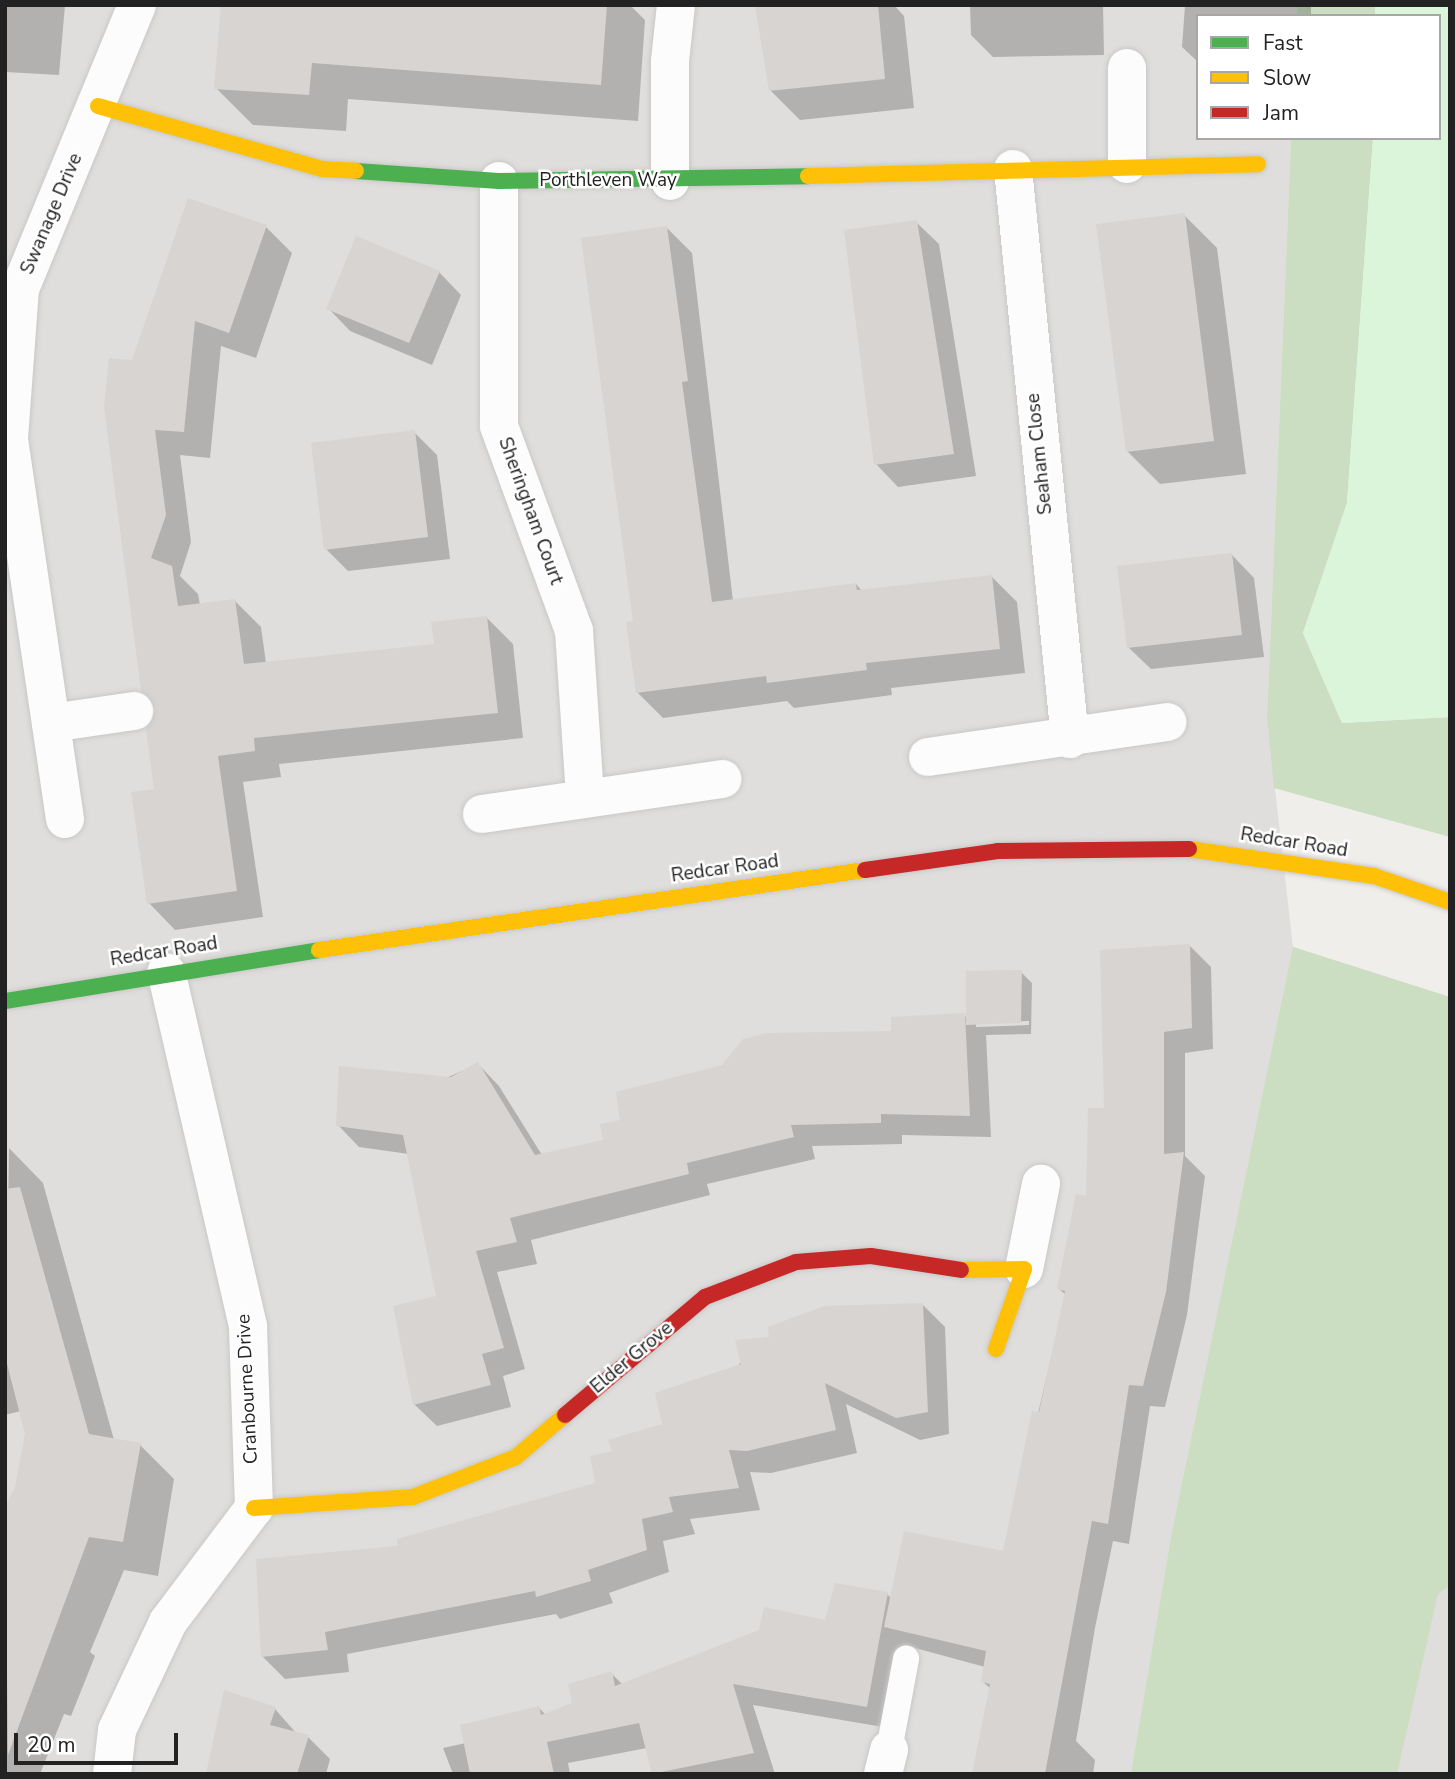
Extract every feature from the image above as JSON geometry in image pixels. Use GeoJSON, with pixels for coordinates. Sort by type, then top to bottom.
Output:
{"type":"FeatureCollection","features":[{"type":"Feature","properties":{"kind":"street","name":"Swanage Drive"},"geometry":{"type":"LineString","coordinates":[[65,819],[9,438],[10,379],[20,289],[98,106],[137,5]]}},
{"type":"Feature","properties":{"kind":"street"},"geometry":{"type":"LineString","coordinates":[[670,181],[670,61],[676,5]]}},
{"type":"Feature","properties":{"kind":"street"},"geometry":{"type":"LineString","coordinates":[[1127,68],[1127,164]]}},
{"type":"Feature","properties":{"kind":"street","name":"Porthleven Way"},"geometry":{"type":"LineString","coordinates":[[98,106],[323,169],[499,181],[670,181],[1127,164],[1258,164]]}},
{"type":"Feature","properties":{"kind":"street","name":"Seaham Close"},"geometry":{"type":"LineString","coordinates":[[1013,169],[1070,739]]}},
{"type":"Feature","properties":{"kind":"street","name":"Sheringham Court"},"geometry":{"type":"LineString","coordinates":[[499,181],[499,426],[574,631],[585,796]]}},
{"type":"Feature","properties":{"kind":"street"},"geometry":{"type":"LineString","coordinates":[[51,723],[134,711]]}},
{"type":"Feature","properties":{"kind":"street"},"geometry":{"type":"LineString","coordinates":[[928,757],[1070,739],[1167,722]]}},
{"type":"Feature","properties":{"kind":"street"},"geometry":{"type":"LineString","coordinates":[[482,814],[585,796],[722,779]]}},
{"type":"Feature","properties":{"kind":"street","name":"Redcar Road"},"geometry":{"type":"LineString","coordinates":[[5,1001],[166,972],[998,851],[1197,849],[1374,876],[1450,902]]}},
{"type":"Feature","properties":{"kind":"street","name":"Cranbourne Drive"},"geometry":{"type":"LineString","coordinates":[[166,972],[248,1326],[254,1508]]}},
{"type":"Feature","properties":{"kind":"street"},"geometry":{"type":"LineString","coordinates":[[996,1349],[1024,1269],[1041,1184]]}},
{"type":"Feature","properties":{"kind":"street","name":"Elder Grove"},"geometry":{"type":"LineString","coordinates":[[254,1508],[414,1497],[516,1457],[705,1297],[796,1262],[871,1256],[979,1273],[1024,1269]]}},
{"type":"Feature","properties":{"kind":"street"},"geometry":{"type":"LineString","coordinates":[[111,1774],[117,1730],[168,1622],[254,1508]]}},
{"type":"Feature","properties":{"kind":"lane"},"geometry":{"type":"LineString","coordinates":[[886,1762],[906,1659]]}},
{"type":"Feature","properties":{"kind":"shaded area"},"geometry":{"type":"Polygon","coordinates":[[[5,5],[1297,5],[1296,14],[1196,14],[1196,140],[1291,140],[1267,718],[1293,947],[1450,997],[1450,1774],[5,1774],[5,5]]]}},
{"type":"Feature","properties":{"kind":"green space"},"geometry":{"type":"Polygon","coordinates":[[[1297,5],[1375,5],[1375,14],[1296,14],[1297,5]]]}},
{"type":"Feature","properties":{"kind":"green space"},"geometry":{"type":"Polygon","coordinates":[[[1375,5],[1450,5],[1450,717],[1342,723],[1303,633],[1347,503],[1373,140],[1441,140],[1441,14],[1375,14],[1375,5]]]}},
{"type":"Feature","properties":{"kind":"green space"},"geometry":{"type":"Polygon","coordinates":[[[1291,140],[1373,140],[1347,503],[1303,633],[1342,723],[1450,717],[1450,837],[1274,788],[1267,718],[1291,140]]]}},
{"type":"Feature","properties":{"kind":"green space"},"geometry":{"type":"Polygon","coordinates":[[[1293,947],[1450,997],[1450,1585],[1438,1594],[1397,1774],[1131,1774],[1172,1532],[1293,947]]]}},
{"type":"Feature","properties":{"kind":"building"},"geometry":{"type":"Polygon","coordinates":[[[221,5],[607,5],[601,85],[312,63],[309,95],[214,89],[221,5]]]}},
{"type":"Feature","properties":{"kind":"building"},"geometry":{"type":"Polygon","coordinates":[[[755,5],[878,5],[885,79],[769,91],[755,5]]]}},
{"type":"Feature","properties":{"kind":"building"},"geometry":{"type":"Polygon","coordinates":[[[188,198],[267,225],[229,333],[195,321],[184,432],[155,430],[166,515],[151,558],[172,566],[178,606],[235,599],[244,664],[434,644],[431,622],[487,616],[498,713],[254,738],[255,751],[218,756],[237,891],[147,904],[131,792],[154,789],[146,729],[156,709],[141,690],[104,407],[109,358],[132,360],[188,198]]]}},
{"type":"Feature","properties":{"kind":"building"},"geometry":{"type":"Polygon","coordinates":[[[1185,213],[1214,441],[1126,452],[1096,224],[1185,213]]]}},
{"type":"Feature","properties":{"kind":"building"},"geometry":{"type":"Polygon","coordinates":[[[917,220],[954,454],[874,465],[844,230],[917,220]]]}},
{"type":"Feature","properties":{"kind":"building"},"geometry":{"type":"Polygon","coordinates":[[[667,226],[688,381],[682,382],[712,602],[856,583],[857,590],[992,575],[1000,649],[866,663],[867,670],[767,683],[766,676],[636,693],[626,622],[633,621],[581,238],[667,226]]]}},
{"type":"Feature","properties":{"kind":"building"},"geometry":{"type":"Polygon","coordinates":[[[356,236],[440,271],[409,343],[326,309],[356,236]]]}},
{"type":"Feature","properties":{"kind":"building"},"geometry":{"type":"Polygon","coordinates":[[[415,430],[428,537],[324,550],[311,443],[415,430]]]}},
{"type":"Feature","properties":{"kind":"building"},"geometry":{"type":"Polygon","coordinates":[[[1232,553],[1242,635],[1127,648],[1117,566],[1232,553]]]}},
{"type":"Feature","properties":{"kind":"building"},"geometry":{"type":"Polygon","coordinates":[[[1190,944],[1192,1028],[1164,1032],[1164,1154],[1184,1152],[1166,1292],[1143,1386],[1129,1385],[1108,1524],[1092,1521],[1045,1774],[972,1774],[990,1684],[981,1682],[986,1651],[884,1627],[904,1531],[1003,1551],[1032,1411],[1039,1412],[1065,1291],[1057,1289],[1076,1194],[1086,1196],[1088,1108],[1104,1108],[1100,950],[1190,944]]]}},
{"type":"Feature","properties":{"kind":"building"},"geometry":{"type":"Polygon","coordinates":[[[1022,970],[1021,1023],[966,1025],[966,971],[1022,970]]]}},
{"type":"Feature","properties":{"kind":"building"},"geometry":{"type":"Polygon","coordinates":[[[965,1013],[970,1116],[881,1114],[881,1123],[791,1125],[794,1137],[687,1163],[689,1174],[510,1218],[517,1242],[476,1251],[504,1348],[482,1354],[491,1385],[413,1405],[393,1306],[436,1296],[403,1135],[336,1126],[339,1066],[451,1077],[478,1062],[535,1155],[603,1140],[600,1124],[620,1120],[616,1092],[722,1065],[743,1039],[766,1033],[891,1031],[891,1017],[965,1013]]]}},
{"type":"Feature","properties":{"kind":"building"},"geometry":{"type":"Polygon","coordinates":[[[20,1187],[89,1434],[141,1443],[123,1542],[89,1537],[8,1755],[5,1507],[15,1487],[25,1434],[5,1356],[5,1189],[20,1187]]]}},
{"type":"Feature","properties":{"kind":"building"},"geometry":{"type":"Polygon","coordinates":[[[923,1303],[928,1412],[896,1418],[825,1383],[836,1430],[747,1451],[729,1450],[739,1488],[669,1497],[673,1512],[642,1519],[647,1550],[588,1570],[591,1581],[536,1597],[535,1591],[325,1632],[328,1650],[261,1657],[256,1559],[397,1546],[397,1539],[595,1483],[590,1456],[612,1451],[608,1440],[662,1424],[655,1393],[741,1364],[735,1340],[769,1337],[768,1327],[824,1306],[923,1303]]]}},
{"type":"Feature","properties":{"kind":"building"},"geometry":{"type":"Polygon","coordinates":[[[835,1583],[888,1592],[867,1707],[733,1684],[754,1753],[652,1774],[639,1723],[547,1742],[554,1774],[470,1774],[460,1725],[539,1706],[541,1715],[572,1703],[568,1684],[612,1671],[615,1686],[759,1630],[764,1607],[825,1620],[835,1583]]]}},
{"type":"Feature","properties":{"kind":"building"},"geometry":{"type":"Polygon","coordinates":[[[224,1690],[276,1707],[270,1725],[309,1735],[297,1774],[206,1774],[224,1690]]]}},
{"type":"Feature","properties":{"kind":"traffic: fast"},"geometry":{"type":"LineString","coordinates":[[356,171],[499,181],[808,176]]}},
{"type":"Feature","properties":{"kind":"traffic: fast"},"geometry":{"type":"LineString","coordinates":[[5,1001],[319,950]]}},
{"type":"Feature","properties":{"kind":"traffic: slow"},"geometry":{"type":"LineString","coordinates":[[98,106],[322,169],[356,171]]}},
{"type":"Feature","properties":{"kind":"traffic: slow"},"geometry":{"type":"LineString","coordinates":[[808,176],[1258,164]]}},
{"type":"Feature","properties":{"kind":"traffic: slow"},"geometry":{"type":"LineString","coordinates":[[1189,849],[1374,876],[1450,902]]}},
{"type":"Feature","properties":{"kind":"traffic: slow"},"geometry":{"type":"LineString","coordinates":[[319,950],[865,870]]}},
{"type":"Feature","properties":{"kind":"traffic: slow"},"geometry":{"type":"LineString","coordinates":[[961,1270],[1024,1269],[996,1349]]}},
{"type":"Feature","properties":{"kind":"traffic: slow"},"geometry":{"type":"LineString","coordinates":[[254,1508],[413,1497],[516,1457],[565,1415]]}},
{"type":"Feature","properties":{"kind":"traffic: jam"},"geometry":{"type":"LineString","coordinates":[[865,870],[998,851],[1189,849]]}},
{"type":"Feature","properties":{"kind":"traffic: jam"},"geometry":{"type":"LineString","coordinates":[[565,1415],[705,1297],[796,1262],[871,1256],[961,1270]]}}]}
